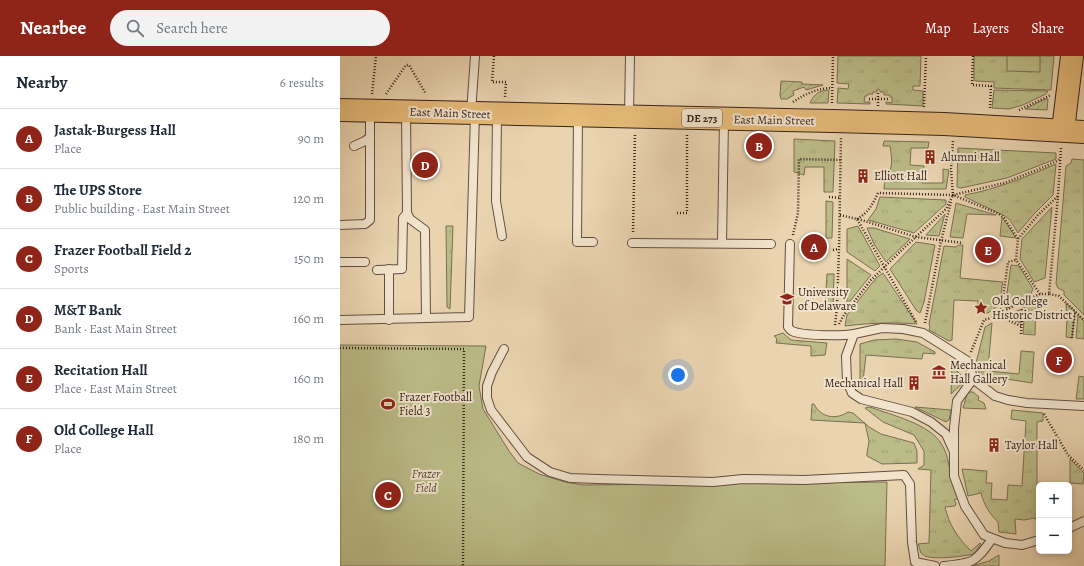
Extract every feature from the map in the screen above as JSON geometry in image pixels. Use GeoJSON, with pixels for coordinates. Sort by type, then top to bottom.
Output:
{"type":"FeatureCollection","features":[{"type":"Feature","properties":{"kind":"main road"},"geometry":{"type":"LineString","coordinates":[[1070,136],[1072,56]]}},
{"type":"Feature","properties":{"kind":"main road","name":"East Main Street"},"geometry":{"type":"LineString","coordinates":[[340,110],[376,102],[406,112],[473,114],[501,107],[578,116],[724,118],[928,124],[1070,136]]}},
{"type":"Feature","properties":{"kind":"lane"},"geometry":{"type":"LineString","coordinates":[[340,320],[469,317],[475,56]]}},
{"type":"Feature","properties":{"kind":"lane"},"geometry":{"type":"LineString","coordinates":[[630,56],[632,117]]}},
{"type":"Feature","properties":{"kind":"lane"},"geometry":{"type":"LineString","coordinates":[[340,225],[365,224],[370,220],[370,137],[376,102]]}},
{"type":"Feature","properties":{"kind":"lane"},"geometry":{"type":"LineString","coordinates":[[501,107],[496,201],[502,236]]}},
{"type":"Feature","properties":{"kind":"lane"},"geometry":{"type":"LineString","coordinates":[[406,112],[407,213],[410,219],[425,230],[426,318]]}},
{"type":"Feature","properties":{"kind":"lane"},"geometry":{"type":"LineString","coordinates":[[578,116],[577,242],[593,242]]}},
{"type":"Feature","properties":{"kind":"lane"},"geometry":{"type":"LineString","coordinates":[[722,244],[724,118]]}},
{"type":"Feature","properties":{"kind":"lane"},"geometry":{"type":"LineString","coordinates":[[354,146],[370,137]]}},
{"type":"Feature","properties":{"kind":"lane"},"geometry":{"type":"LineString","coordinates":[[377,270],[402,269],[403,218],[407,213]]}},
{"type":"Feature","properties":{"kind":"lane"},"geometry":{"type":"LineString","coordinates":[[633,243],[772,244]]}},
{"type":"Feature","properties":{"kind":"lane"},"geometry":{"type":"LineString","coordinates":[[790,244],[788,327],[792,331],[798,333],[844,336],[882,328],[903,329],[923,333],[969,362],[973,379],[995,396],[1027,403],[1084,406]]}},
{"type":"Feature","properties":{"kind":"lane"},"geometry":{"type":"LineString","coordinates":[[340,262],[365,262]]}},
{"type":"Feature","properties":{"kind":"lane"},"geometry":{"type":"LineString","coordinates":[[389,269],[389,320]]}},
{"type":"Feature","properties":{"kind":"lane"},"geometry":{"type":"LineString","coordinates":[[854,334],[846,356],[847,381],[852,393],[860,399],[912,412],[931,422],[946,434],[954,452]]}},
{"type":"Feature","properties":{"kind":"lane"},"geometry":{"type":"LineString","coordinates":[[504,349],[487,386],[487,398],[492,410],[527,458],[550,472],[570,478],[597,480],[713,482],[743,479],[804,480],[904,476],[910,484],[912,542],[915,562],[935,566]]}},
{"type":"Feature","properties":{"kind":"lane"},"geometry":{"type":"LineString","coordinates":[[973,379],[958,400],[954,428],[954,476],[965,506],[984,535],[992,539],[1005,543],[1022,544],[1036,541]]}},
{"type":"Feature","properties":{"kind":"lane"},"geometry":{"type":"LineString","coordinates":[[1072,527],[1084,521]]}},
{"type":"Feature","properties":{"kind":"lane"},"geometry":{"type":"LineString","coordinates":[[944,566],[964,564],[974,561],[982,554],[992,539]]}},
{"type":"Feature","properties":{"kind":"path"},"geometry":{"type":"LineString","coordinates":[[376,56],[376,102]]}},
{"type":"Feature","properties":{"kind":"path"},"geometry":{"type":"LineString","coordinates":[[494,56],[492,82],[506,82],[501,107]]}},
{"type":"Feature","properties":{"kind":"path"},"geometry":{"type":"LineString","coordinates":[[832,106],[833,56]]}},
{"type":"Feature","properties":{"kind":"path"},"geometry":{"type":"LineString","coordinates":[[924,107],[926,56]]}},
{"type":"Feature","properties":{"kind":"path"},"geometry":{"type":"LineString","coordinates":[[973,56],[972,85],[991,86],[990,110]]}},
{"type":"Feature","properties":{"kind":"path"},"geometry":{"type":"LineString","coordinates":[[376,102],[406,65],[409,65],[429,98]]}},
{"type":"Feature","properties":{"kind":"path"},"geometry":{"type":"LineString","coordinates":[[787,105],[816,90],[832,88]]}},
{"type":"Feature","properties":{"kind":"path"},"geometry":{"type":"LineString","coordinates":[[878,94],[878,106]]}},
{"type":"Feature","properties":{"kind":"path"},"geometry":{"type":"LineString","coordinates":[[1015,111],[1052,95]]}},
{"type":"Feature","properties":{"kind":"path"},"geometry":{"type":"LineString","coordinates":[[869,99],[888,99]]}},
{"type":"Feature","properties":{"kind":"path"},"geometry":{"type":"LineString","coordinates":[[632,117],[633,243]]}},
{"type":"Feature","properties":{"kind":"path"},"geometry":{"type":"LineString","coordinates":[[677,213],[687,213],[687,118]]}},
{"type":"Feature","properties":{"kind":"path"},"geometry":{"type":"LineString","coordinates":[[1049,294],[1061,159],[1070,136]]}},
{"type":"Feature","properties":{"kind":"path"},"geometry":{"type":"LineString","coordinates":[[833,335],[837,307],[841,198],[841,138]]}},
{"type":"Feature","properties":{"kind":"path"},"geometry":{"type":"LineString","coordinates":[[923,333],[941,241],[953,195],[951,169],[953,141]]}},
{"type":"Feature","properties":{"kind":"path"},"geometry":{"type":"LineString","coordinates":[[790,244],[798,213],[799,158],[841,160]]}},
{"type":"Feature","properties":{"kind":"path"},"geometry":{"type":"LineString","coordinates":[[857,219],[865,215],[878,193],[953,195],[1004,182],[1061,159]]}},
{"type":"Feature","properties":{"kind":"path"},"geometry":{"type":"LineString","coordinates":[[833,335],[844,315],[871,280],[946,209],[953,195]]}},
{"type":"Feature","properties":{"kind":"path"},"geometry":{"type":"LineString","coordinates":[[953,195],[999,214],[1004,218],[1018,239]]}},
{"type":"Feature","properties":{"kind":"path"},"geometry":{"type":"LineString","coordinates":[[1040,294],[1016,260],[1018,239],[1038,215],[1058,196]]}},
{"type":"Feature","properties":{"kind":"path"},"geometry":{"type":"LineString","coordinates":[[829,197],[841,198]]}},
{"type":"Feature","properties":{"kind":"path"},"geometry":{"type":"LineString","coordinates":[[840,215],[916,237],[963,243]]}},
{"type":"Feature","properties":{"kind":"path"},"geometry":{"type":"LineString","coordinates":[[857,219],[923,333]]}},
{"type":"Feature","properties":{"kind":"path"},"geometry":{"type":"LineString","coordinates":[[833,250],[839,250]]}},
{"type":"Feature","properties":{"kind":"path"},"geometry":{"type":"LineString","coordinates":[[1001,312],[1008,262],[1016,260]]}},
{"type":"Feature","properties":{"kind":"path"},"geometry":{"type":"LineString","coordinates":[[969,362],[975,340],[984,320],[998,316],[1001,312],[1040,294],[1059,296],[1084,320]]}},
{"type":"Feature","properties":{"kind":"path"},"geometry":{"type":"LineString","coordinates":[[1021,334],[1023,302]]}},
{"type":"Feature","properties":{"kind":"path"},"geometry":{"type":"LineString","coordinates":[[825,306],[837,307]]}},
{"type":"Feature","properties":{"kind":"path"},"geometry":{"type":"LineString","coordinates":[[1072,338],[1075,311]]}},
{"type":"Feature","properties":{"kind":"path"},"geometry":{"type":"LineString","coordinates":[[998,316],[1021,326]]}},
{"type":"Feature","properties":{"kind":"path"},"geometry":{"type":"LineString","coordinates":[[340,348],[464,349],[464,566]]}},
{"type":"Feature","properties":{"kind":"green space"},"geometry":{"type":"Polygon","coordinates":[[[838,56],[921,56],[920,86],[913,86],[913,90],[923,91],[923,106],[886,104],[886,102],[892,103],[892,97],[890,97],[890,95],[884,95],[884,92],[880,92],[880,90],[877,89],[877,92],[873,92],[873,94],[868,94],[865,96],[864,102],[870,102],[870,104],[837,103],[838,88],[848,89],[849,84],[837,83],[838,56]]]}},
{"type":"Feature","properties":{"kind":"green space"},"geometry":{"type":"Polygon","coordinates":[[[974,56],[1054,56],[1051,90],[994,88],[994,82],[976,81],[974,80],[974,56]]]}},
{"type":"Feature","properties":{"kind":"green space"},"geometry":{"type":"Polygon","coordinates":[[[1007,56],[1040,56],[1040,72],[1007,71],[1007,56]]]}},
{"type":"Feature","properties":{"kind":"green space"},"geometry":{"type":"Polygon","coordinates":[[[781,81],[823,85],[806,90],[804,87],[793,91],[794,95],[787,99],[781,99],[781,81]]]}},
{"type":"Feature","properties":{"kind":"green space"},"geometry":{"type":"Polygon","coordinates":[[[829,90],[828,103],[810,103],[813,97],[818,93],[829,90]]]}},
{"type":"Feature","properties":{"kind":"green space"},"geometry":{"type":"Polygon","coordinates":[[[994,90],[1048,91],[1046,94],[1023,105],[1009,109],[992,108],[994,90]]]}},
{"type":"Feature","properties":{"kind":"green space"},"geometry":{"type":"Polygon","coordinates":[[[1048,99],[1047,110],[1025,109],[1048,99]]]}},
{"type":"Feature","properties":{"kind":"green space"},"geometry":{"type":"Polygon","coordinates":[[[794,139],[835,141],[833,192],[824,192],[824,167],[805,167],[804,175],[794,172],[794,139]]]}},
{"type":"Feature","properties":{"kind":"green space"},"geometry":{"type":"Polygon","coordinates":[[[884,141],[929,142],[928,148],[911,148],[910,165],[924,166],[922,183],[943,183],[943,169],[949,170],[946,189],[884,189],[885,181],[892,161],[890,146],[883,146],[884,141]]]}},
{"type":"Feature","properties":{"kind":"green space"},"geometry":{"type":"Polygon","coordinates":[[[958,148],[1056,153],[1056,159],[1007,178],[961,188],[957,187],[958,148]]]}},
{"type":"Feature","properties":{"kind":"green space"},"geometry":{"type":"Polygon","coordinates":[[[1072,159],[1084,160],[1084,315],[1064,295],[1064,291],[1058,288],[1056,284],[1066,166],[1071,163],[1072,159]]]}},
{"type":"Feature","properties":{"kind":"green space"},"geometry":{"type":"Polygon","coordinates":[[[1056,164],[1053,195],[1018,233],[1010,220],[1005,216],[965,197],[965,195],[1000,186],[1056,164]]]}},
{"type":"Feature","properties":{"kind":"green space"},"geometry":{"type":"Polygon","coordinates":[[[880,197],[946,200],[946,204],[914,233],[868,220],[876,209],[880,197]]]}},
{"type":"Feature","properties":{"kind":"green space"},"geometry":{"type":"Polygon","coordinates":[[[826,201],[833,202],[832,238],[826,238],[826,201]]]}},
{"type":"Feature","properties":{"kind":"green space"},"geometry":{"type":"Polygon","coordinates":[[[956,203],[996,215],[967,214],[963,238],[950,237],[956,203]]]}},
{"type":"Feature","properties":{"kind":"green space"},"geometry":{"type":"Polygon","coordinates":[[[1052,207],[1045,278],[1034,282],[1020,259],[1022,239],[1052,207]]]}},
{"type":"Feature","properties":{"kind":"green space"},"geometry":{"type":"Polygon","coordinates":[[[945,214],[939,236],[926,235],[945,214]]]}},
{"type":"Feature","properties":{"kind":"green space"},"geometry":{"type":"Polygon","coordinates":[[[1002,217],[1016,238],[1000,236],[1002,217]]]}},
{"type":"Feature","properties":{"kind":"green space"},"geometry":{"type":"Polygon","coordinates":[[[446,226],[453,226],[450,309],[447,307],[446,226]]]}},
{"type":"Feature","properties":{"kind":"green space"},"geometry":{"type":"Polygon","coordinates":[[[858,226],[880,266],[875,271],[847,252],[847,229],[858,226]]]}},
{"type":"Feature","properties":{"kind":"green space"},"geometry":{"type":"Polygon","coordinates":[[[867,228],[874,228],[910,239],[886,262],[874,244],[867,228]]]}},
{"type":"Feature","properties":{"kind":"green space"},"geometry":{"type":"Polygon","coordinates":[[[916,242],[935,245],[924,302],[920,313],[916,310],[890,269],[916,242]]]}},
{"type":"Feature","properties":{"kind":"green space"},"geometry":{"type":"Polygon","coordinates":[[[963,245],[960,278],[1003,282],[998,305],[988,313],[982,313],[983,309],[978,308],[978,301],[954,300],[952,340],[949,341],[929,330],[929,324],[944,246],[956,247],[963,245]]]}},
{"type":"Feature","properties":{"kind":"green space"},"geometry":{"type":"Polygon","coordinates":[[[847,259],[871,275],[847,305],[847,259]]]}},
{"type":"Feature","properties":{"kind":"green space"},"geometry":{"type":"Polygon","coordinates":[[[1011,265],[1019,266],[1033,289],[1030,296],[1008,308],[1005,307],[1011,265]]]}},
{"type":"Feature","properties":{"kind":"green space"},"geometry":{"type":"Polygon","coordinates":[[[883,273],[917,324],[881,323],[845,326],[847,315],[876,278],[883,273]]]}},
{"type":"Feature","properties":{"kind":"green space"},"geometry":{"type":"Polygon","coordinates":[[[827,274],[834,274],[833,307],[825,306],[827,274]]]}},
{"type":"Feature","properties":{"kind":"green space"},"geometry":{"type":"Polygon","coordinates":[[[1036,299],[1035,335],[1023,334],[1025,305],[1036,299]]]}},
{"type":"Feature","properties":{"kind":"green space"},"geometry":{"type":"Polygon","coordinates":[[[1066,303],[1075,311],[1072,338],[1066,337],[1066,303]]]}},
{"type":"Feature","properties":{"kind":"green space"},"geometry":{"type":"Polygon","coordinates":[[[1022,309],[1021,323],[1006,317],[1006,315],[1022,309]]]}},
{"type":"Feature","properties":{"kind":"green space"},"geometry":{"type":"Polygon","coordinates":[[[1078,315],[1084,321],[1084,339],[1076,338],[1078,315]]]}},
{"type":"Feature","properties":{"kind":"green space"},"geometry":{"type":"Polygon","coordinates":[[[992,323],[989,371],[1019,374],[1021,351],[1034,352],[1032,383],[981,375],[975,367],[985,327],[992,323]]]}},
{"type":"Feature","properties":{"kind":"green space"},"geometry":{"type":"Polygon","coordinates":[[[783,333],[791,340],[827,343],[825,355],[811,356],[811,346],[776,343],[777,339],[774,336],[783,333]]]}},
{"type":"Feature","properties":{"kind":"green space"},"geometry":{"type":"Polygon","coordinates":[[[896,339],[917,342],[935,352],[935,354],[923,353],[922,359],[866,355],[863,381],[860,380],[860,344],[874,340],[896,339]]]}},
{"type":"Feature","properties":{"kind":"green space","name":"Frazer Field"},"geometry":{"type":"Polygon","coordinates":[[[340,345],[486,346],[479,386],[483,409],[518,463],[539,474],[565,482],[583,485],[887,482],[885,566],[340,566],[340,345]]]}},
{"type":"Feature","properties":{"kind":"green space"},"geometry":{"type":"Polygon","coordinates":[[[952,366],[966,380],[951,394],[952,366]]]}},
{"type":"Feature","properties":{"kind":"green space"},"geometry":{"type":"Polygon","coordinates":[[[1079,376],[1084,377],[1084,399],[1076,399],[1079,376]]]}},
{"type":"Feature","properties":{"kind":"green space"},"geometry":{"type":"Polygon","coordinates":[[[973,392],[979,397],[978,400],[984,403],[986,409],[963,408],[967,394],[973,392]]]}},
{"type":"Feature","properties":{"kind":"green space"},"geometry":{"type":"Polygon","coordinates":[[[812,404],[814,404],[817,409],[825,415],[834,417],[848,412],[853,413],[864,423],[811,420],[812,404]]]}},
{"type":"Feature","properties":{"kind":"green space"},"geometry":{"type":"Polygon","coordinates":[[[870,407],[920,426],[929,431],[942,445],[947,458],[952,481],[959,498],[954,500],[956,503],[955,506],[945,507],[947,514],[955,531],[971,551],[980,543],[981,544],[974,554],[938,558],[925,556],[921,553],[918,544],[929,543],[931,470],[918,469],[924,465],[924,451],[914,435],[883,422],[865,408],[870,407]]]}},
{"type":"Feature","properties":{"kind":"green space"},"geometry":{"type":"Polygon","coordinates":[[[915,407],[951,410],[949,420],[946,422],[915,407]]]}},
{"type":"Feature","properties":{"kind":"green space"},"geometry":{"type":"Polygon","coordinates":[[[1012,410],[1043,413],[1043,421],[1037,422],[1036,520],[1035,518],[1024,520],[1015,519],[1016,534],[999,532],[998,522],[987,509],[981,493],[968,496],[962,469],[987,471],[986,483],[992,483],[991,499],[1007,500],[1008,485],[1022,486],[1026,421],[1011,419],[1012,410]]]}},
{"type":"Feature","properties":{"kind":"green space"},"geometry":{"type":"Polygon","coordinates":[[[865,424],[881,434],[914,443],[917,451],[917,463],[882,464],[867,456],[869,441],[865,424]]]}},
{"type":"Feature","properties":{"kind":"green space"},"geometry":{"type":"Polygon","coordinates":[[[1070,459],[1084,473],[1083,484],[1070,482],[1070,459]]]}},
{"type":"Feature","properties":{"kind":"green space"},"geometry":{"type":"Polygon","coordinates":[[[999,555],[999,566],[972,566],[989,561],[999,555]]]}},
{"type":"Feature","properties":{"kind":"place","name":"The UPS Store"},"geometry":{"type":"Point","coordinates":[759,146]}},
{"type":"Feature","properties":{"kind":"place","name":"Alumni Hall"},"geometry":{"type":"Point","coordinates":[930,157]}},
{"type":"Feature","properties":{"kind":"place","name":"M&T Bank"},"geometry":{"type":"Point","coordinates":[425,165]}},
{"type":"Feature","properties":{"kind":"place","name":"Elliott Hall"},"geometry":{"type":"Point","coordinates":[863,176]}},
{"type":"Feature","properties":{"kind":"place","name":"Jastak-Burgess Hall"},"geometry":{"type":"Point","coordinates":[814,247]}},
{"type":"Feature","properties":{"kind":"place","name":"Recitation Hall"},"geometry":{"type":"Point","coordinates":[988,250]}},
{"type":"Feature","properties":{"kind":"place","name":"University of Delaware"},"geometry":{"type":"Point","coordinates":[787,299]}},
{"type":"Feature","properties":{"kind":"place","name":"Old College Historic District"},"geometry":{"type":"Point","coordinates":[981,308]}},
{"type":"Feature","properties":{"kind":"place","name":"Old College Hall"},"geometry":{"type":"Point","coordinates":[1059,360]}},
{"type":"Feature","properties":{"kind":"place","name":"Mechanical Hall Gallery"},"geometry":{"type":"Point","coordinates":[939,372]}},
{"type":"Feature","properties":{"kind":"place","name":"Mechanical Hall"},"geometry":{"type":"Point","coordinates":[914,383]}},
{"type":"Feature","properties":{"kind":"place","name":"Frazer Football Field 3"},"geometry":{"type":"Point","coordinates":[388,404]}},
{"type":"Feature","properties":{"kind":"place","name":"Taylor Hall"},"geometry":{"type":"Point","coordinates":[994,445]}},
{"type":"Feature","properties":{"kind":"place","name":"Frazer Football Field 2"},"geometry":{"type":"Point","coordinates":[388,495]}}]}
